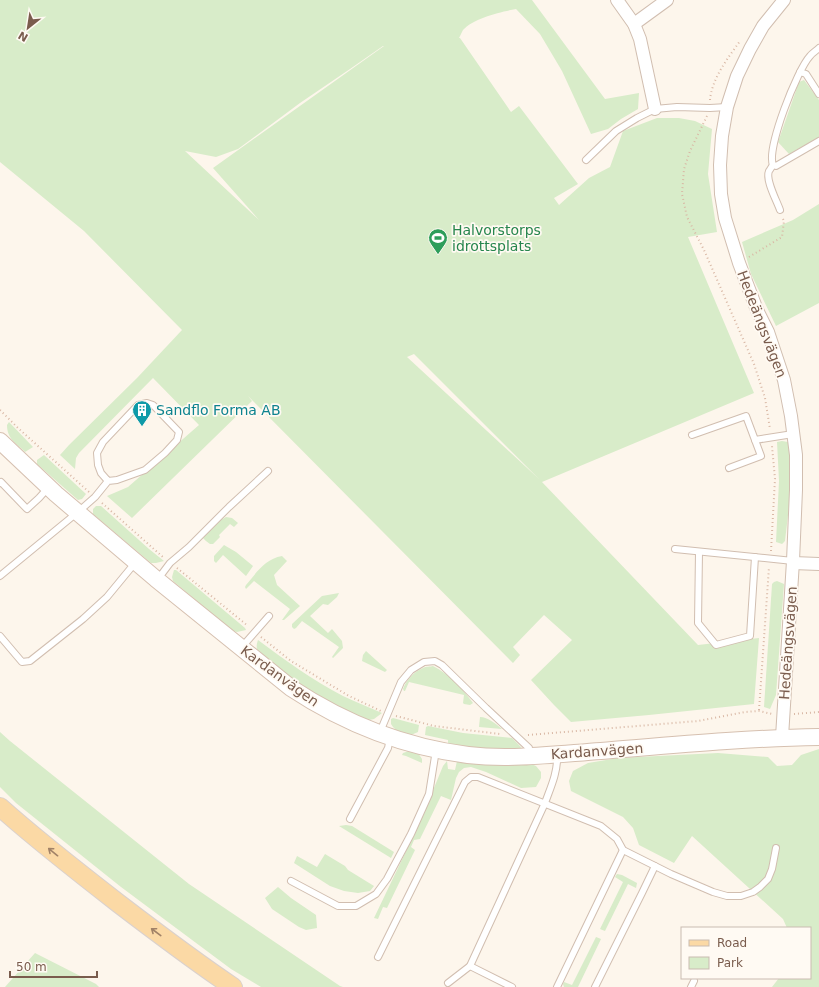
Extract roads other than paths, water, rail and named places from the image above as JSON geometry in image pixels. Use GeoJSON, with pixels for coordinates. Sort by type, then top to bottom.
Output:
{"type":"FeatureCollection","features":[{"type":"Feature","properties":{"kind":"main road"},"geometry":{"type":"LineString","coordinates":[[0,807],[27,831],[158,934],[234,987]]}},
{"type":"Feature","properties":{"kind":"main road"},"geometry":{"type":"LineString","coordinates":[[0,823],[60,873],[152,944],[212,987]]}},
{"type":"Feature","properties":{"kind":"street"},"geometry":{"type":"LineString","coordinates":[[617,0],[634,24],[640,40],[656,109]]}},
{"type":"Feature","properties":{"kind":"street"},"geometry":{"type":"LineString","coordinates":[[634,24],[667,0]]}},
{"type":"Feature","properties":{"kind":"street","name":"Hedeängsvägen"},"geometry":{"type":"LineString","coordinates":[[782,737],[793,562],[796,456],[791,416],[784,380],[768,332],[757,310],[739,263],[725,218],[721,194],[720,166],[722,136],[727,107],[737,76],[763,26],[784,0]]}},
{"type":"Feature","properties":{"kind":"street","name":"Kardanvägen"},"geometry":{"type":"LineString","coordinates":[[0,441],[48,487],[136,562],[280,679],[306,697],[339,716],[385,735],[436,750],[469,755],[499,757],[782,737],[819,737]]}},
{"type":"Feature","properties":{"kind":"street"},"geometry":{"type":"LineString","coordinates":[[793,562],[819,564]]}},
{"type":"Feature","properties":{"kind":"lane"},"geometry":{"type":"LineString","coordinates":[[773,165],[771,161],[774,144],[789,95],[809,57],[819,48]]}},
{"type":"Feature","properties":{"kind":"lane"},"geometry":{"type":"LineString","coordinates":[[800,72],[806,74],[819,94]]}},
{"type":"Feature","properties":{"kind":"lane"},"geometry":{"type":"LineString","coordinates":[[586,160],[616,131],[637,118],[656,109],[677,107],[727,107]]}},
{"type":"Feature","properties":{"kind":"lane"},"geometry":{"type":"LineString","coordinates":[[780,210],[769,181],[769,170],[773,165],[776,166],[819,141]]}},
{"type":"Feature","properties":{"kind":"lane"},"geometry":{"type":"LineString","coordinates":[[0,576],[78,512],[95,497],[108,481],[117,480],[145,470],[165,453],[177,440],[178,432],[153,405],[147,403],[138,405],[103,442],[97,452],[98,465],[101,473],[108,481]]}},
{"type":"Feature","properties":{"kind":"lane"},"geometry":{"type":"LineString","coordinates":[[692,435],[746,416],[761,456],[729,468]]}},
{"type":"Feature","properties":{"kind":"lane"},"geometry":{"type":"LineString","coordinates":[[755,440],[793,434]]}},
{"type":"Feature","properties":{"kind":"lane"},"geometry":{"type":"LineString","coordinates":[[158,580],[170,563],[189,547],[268,471]]}},
{"type":"Feature","properties":{"kind":"lane"},"geometry":{"type":"LineString","coordinates":[[0,483],[1,482],[27,509],[48,487]]}},
{"type":"Feature","properties":{"kind":"lane"},"geometry":{"type":"LineString","coordinates":[[676,549],[793,562]]}},
{"type":"Feature","properties":{"kind":"lane"},"geometry":{"type":"LineString","coordinates":[[699,552],[698,623],[716,645],[750,636],[756,557]]}},
{"type":"Feature","properties":{"kind":"lane"},"geometry":{"type":"LineString","coordinates":[[0,636],[22,662],[30,661],[107,598],[136,562]]}},
{"type":"Feature","properties":{"kind":"lane"},"geometry":{"type":"LineString","coordinates":[[241,648],[254,631],[269,616]]}},
{"type":"Feature","properties":{"kind":"lane"},"geometry":{"type":"LineString","coordinates":[[350,819],[388,748],[385,735],[388,714],[401,682],[412,670],[424,662],[436,661],[442,665],[529,748],[530,756]]}},
{"type":"Feature","properties":{"kind":"lane"},"geometry":{"type":"LineString","coordinates":[[291,881],[338,906],[356,906],[376,894],[387,879],[411,834],[429,794],[436,750]]}},
{"type":"Feature","properties":{"kind":"lane"},"geometry":{"type":"LineString","coordinates":[[448,983],[470,966],[551,787],[557,762],[557,754]]}},
{"type":"Feature","properties":{"kind":"lane"},"geometry":{"type":"LineString","coordinates":[[378,957],[465,782],[471,777],[478,776],[601,826],[617,839],[624,850],[655,866],[713,892],[727,896],[741,896],[753,892],[760,887],[768,879],[772,869],[776,848]]}},
{"type":"Feature","properties":{"kind":"lane"},"geometry":{"type":"LineString","coordinates":[[557,987],[624,850]]}},
{"type":"Feature","properties":{"kind":"lane"},"geometry":{"type":"LineString","coordinates":[[595,987],[655,866]]}},
{"type":"Feature","properties":{"kind":"lane"},"geometry":{"type":"LineString","coordinates":[[470,966],[512,987]]}},
{"type":"Feature","properties":{"kind":"place","name":"Halvorstorps idrottsplats"},"geometry":{"type":"Point","coordinates":[438,255]}},
{"type":"Feature","properties":{"kind":"place","name":"Sandflo Forma AB"},"geometry":{"type":"Point","coordinates":[142,427]}}]}
